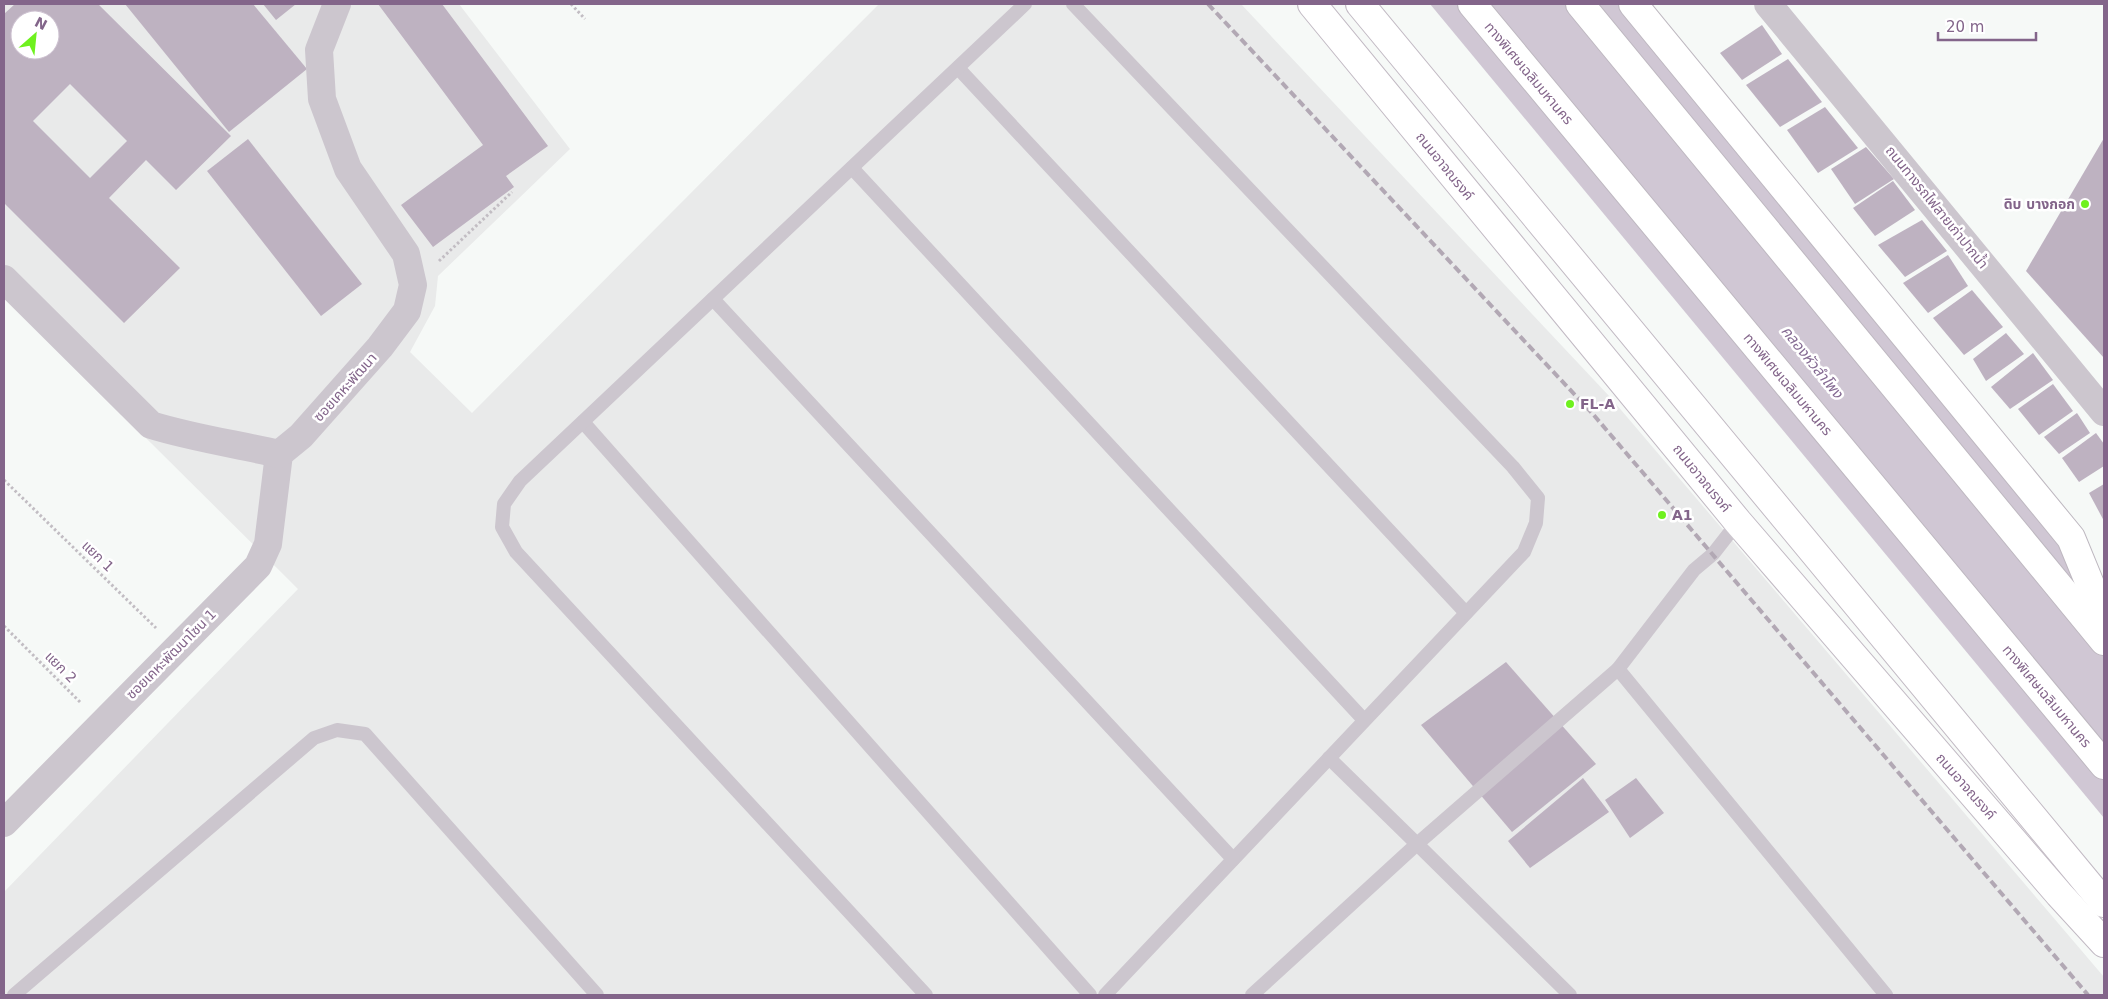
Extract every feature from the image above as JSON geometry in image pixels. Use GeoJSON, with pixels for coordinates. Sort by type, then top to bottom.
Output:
{"type":"FeatureCollection","features":[{"type":"Feature","properties":{"kind":"main road","name":"ถนนอาจณรงค์"},"geometry":{"type":"LineString","coordinates":[[1312,4],[1738,522],[2059,894],[2104,943]]}},
{"type":"Feature","properties":{"kind":"main road"},"geometry":{"type":"LineString","coordinates":[[1360,4],[2104,903]]}},
{"type":"Feature","properties":{"kind":"main road","name":"ทางพิเศษเฉลิมมหานคร"},"geometry":{"type":"LineString","coordinates":[[1472,4],[2104,765]]}},
{"type":"Feature","properties":{"kind":"main road"},"geometry":{"type":"LineString","coordinates":[[1580,4],[2104,641]]}},
{"type":"Feature","properties":{"kind":"main road"},"geometry":{"type":"LineString","coordinates":[[1633,4],[2071,538],[2099,606],[2104,628]]}},
{"type":"Feature","properties":{"kind":"street","name":"ซอยเคหะพัฒนา"},"geometry":{"type":"LineString","coordinates":[[279,454],[301,436],[380,347],[407,312],[413,286],[406,254],[348,169],[322,99],[319,50],[337,4]]}},
{"type":"Feature","properties":{"kind":"street","name":"ถนนทางรถไฟสายเก่าปากน้ำ"},"geometry":{"type":"LineString","coordinates":[[1768,4],[2104,412]]}},
{"type":"Feature","properties":{"kind":"street"},"geometry":{"type":"LineString","coordinates":[[4,279],[151,425],[180,434],[208,438],[279,454]]}},
{"type":"Feature","properties":{"kind":"street","name":"ซอยเคหะพัฒนาโซน 1"},"geometry":{"type":"LineString","coordinates":[[4,823],[258,566],[268,544],[279,454]]}},
{"type":"Feature","properties":{"kind":"lane"},"geometry":{"type":"LineString","coordinates":[[926,995],[516,552],[502,527],[504,504],[520,481],[1025,4]]}},
{"type":"Feature","properties":{"kind":"lane"},"geometry":{"type":"LineString","coordinates":[[1073,4],[1513,468],[1538,498],[1536,523],[1524,552],[1105,995]]}},
{"type":"Feature","properties":{"kind":"lane"},"geometry":{"type":"LineString","coordinates":[[958,68],[1466,612]]}},
{"type":"Feature","properties":{"kind":"lane"},"geometry":{"type":"LineString","coordinates":[[852,168],[1364,720]]}},
{"type":"Feature","properties":{"kind":"lane"},"geometry":{"type":"LineString","coordinates":[[713,299],[1233,859]]}},
{"type":"Feature","properties":{"kind":"lane"},"geometry":{"type":"LineString","coordinates":[[583,422],[1090,995]]}},
{"type":"Feature","properties":{"kind":"lane"},"geometry":{"type":"LineString","coordinates":[[1252,995],[1417,844],[1618,669],[1694,570],[1713,554],[1738,522]]}},
{"type":"Feature","properties":{"kind":"lane"},"geometry":{"type":"LineString","coordinates":[[1618,669],[1886,995]]}},
{"type":"Feature","properties":{"kind":"lane"},"geometry":{"type":"LineString","coordinates":[[14,995],[314,738],[337,730],[365,734],[597,995]]}},
{"type":"Feature","properties":{"kind":"lane"},"geometry":{"type":"LineString","coordinates":[[1329,758],[1570,995]]}},
{"type":"Feature","properties":{"kind":"path"},"geometry":{"type":"LineString","coordinates":[[571,4],[585,19]]}},
{"type":"Feature","properties":{"kind":"path"},"geometry":{"type":"LineString","coordinates":[[413,286],[512,192]]}},
{"type":"Feature","properties":{"kind":"path","name":"แยก 1"},"geometry":{"type":"LineString","coordinates":[[4,480],[176,648]]}},
{"type":"Feature","properties":{"kind":"path","name":"แยก 2"},"geometry":{"type":"LineString","coordinates":[[4,626],[102,724]]}},
{"type":"Feature","properties":{"kind":"shaded area"},"geometry":{"type":"Polygon","coordinates":[[[4,4],[459,4],[570,149],[438,276],[435,306],[410,352],[472,413],[879,4],[1241,4],[1610,397],[2104,977],[2104,995],[4,995],[4,892],[298,589],[4,297],[4,4]]]}},
{"type":"Feature","properties":{"kind":"water","name":"คลองหัวลำโพง"},"geometry":{"type":"Polygon","coordinates":[[[1430,4],[1625,4],[2104,589],[2104,818],[1430,4]]]}},
{"type":"Feature","properties":{"kind":"building"},"geometry":{"type":"Polygon","coordinates":[[[15,4],[98,4],[231,136],[176,190],[146,160],[109,198],[180,268],[124,323],[4,203],[4,14],[15,4]],[[70,84],[33,121],[90,178],[127,141],[70,84]]]}},
{"type":"Feature","properties":{"kind":"building"},"geometry":{"type":"Polygon","coordinates":[[[125,4],[253,4],[307,69],[229,132],[125,4]]]}},
{"type":"Feature","properties":{"kind":"building"},"geometry":{"type":"Polygon","coordinates":[[[263,4],[296,4],[276,20],[263,4]]]}},
{"type":"Feature","properties":{"kind":"building"},"geometry":{"type":"Polygon","coordinates":[[[378,4],[442,4],[548,146],[506,176],[514,187],[433,247],[401,205],[483,145],[378,4]]]}},
{"type":"Feature","properties":{"kind":"building"},"geometry":{"type":"Polygon","coordinates":[[[1762,25],[1782,54],[1742,80],[1720,53],[1762,25]]]}},
{"type":"Feature","properties":{"kind":"building"},"geometry":{"type":"Polygon","coordinates":[[[1788,59],[1822,102],[1780,127],[1746,85],[1788,59]]]}},
{"type":"Feature","properties":{"kind":"building"},"geometry":{"type":"Polygon","coordinates":[[[1825,107],[1858,148],[1818,173],[1787,130],[1825,107]]]}},
{"type":"Feature","properties":{"kind":"building","name":"ดิบ บางกอก"},"geometry":{"type":"Polygon","coordinates":[[[2104,138],[2104,358],[2026,271],[2104,138]]]}},
{"type":"Feature","properties":{"kind":"building"},"geometry":{"type":"Polygon","coordinates":[[[248,139],[362,284],[321,316],[207,171],[248,139]]]}},
{"type":"Feature","properties":{"kind":"building"},"geometry":{"type":"Polygon","coordinates":[[[1866,147],[1894,179],[1855,204],[1831,169],[1866,147]]]}},
{"type":"Feature","properties":{"kind":"building"},"geometry":{"type":"Polygon","coordinates":[[[1893,181],[1915,210],[1875,236],[1853,208],[1893,181]]]}},
{"type":"Feature","properties":{"kind":"building"},"geometry":{"type":"Polygon","coordinates":[[[1922,220],[1947,251],[1905,277],[1878,245],[1922,220]]]}},
{"type":"Feature","properties":{"kind":"building"},"geometry":{"type":"Polygon","coordinates":[[[1948,255],[1968,286],[1928,313],[1903,283],[1948,255]]]}},
{"type":"Feature","properties":{"kind":"building"},"geometry":{"type":"Polygon","coordinates":[[[1972,290],[2003,327],[1964,355],[1933,318],[1972,290]]]}},
{"type":"Feature","properties":{"kind":"building"},"geometry":{"type":"Polygon","coordinates":[[[2006,333],[2024,354],[1986,381],[1973,359],[2006,333]]]}},
{"type":"Feature","properties":{"kind":"building"},"geometry":{"type":"Polygon","coordinates":[[[2033,353],[2053,380],[2010,409],[1991,387],[2033,353]]]}},
{"type":"Feature","properties":{"kind":"building"},"geometry":{"type":"Polygon","coordinates":[[[2053,384],[2073,411],[2039,435],[2018,409],[2053,384]]]}},
{"type":"Feature","properties":{"kind":"building"},"geometry":{"type":"Polygon","coordinates":[[[2077,413],[2090,433],[2059,454],[2044,437],[2077,413]]]}},
{"type":"Feature","properties":{"kind":"building"},"geometry":{"type":"Polygon","coordinates":[[[2096,433],[2104,444],[2104,466],[2079,482],[2062,458],[2096,433]]]}},
{"type":"Feature","properties":{"kind":"building"},"geometry":{"type":"Polygon","coordinates":[[[2104,484],[2104,521],[2089,493],[2104,484]]]}},
{"type":"Feature","properties":{"kind":"building"},"geometry":{"type":"Polygon","coordinates":[[[1506,662],[1596,764],[1512,832],[1421,725],[1506,662]]]}},
{"type":"Feature","properties":{"kind":"building"},"geometry":{"type":"Polygon","coordinates":[[[1583,778],[1609,812],[1530,868],[1508,841],[1583,778]]]}},
{"type":"Feature","properties":{"kind":"building"},"geometry":{"type":"Polygon","coordinates":[[[1636,778],[1664,813],[1630,838],[1605,800],[1636,778]]]}},
{"type":"Feature","properties":{"kind":"railway"},"geometry":{"type":"LineString","coordinates":[[1208,4],[1592,413],[2088,995]]}},
{"type":"Feature","properties":{"kind":"place","name":"ดิบ บางกอก"},"geometry":{"type":"Point","coordinates":[2085,204]}},
{"type":"Feature","properties":{"kind":"place","name":"FL-A"},"geometry":{"type":"Point","coordinates":[1570,404]}},
{"type":"Feature","properties":{"kind":"place","name":"A1"},"geometry":{"type":"Point","coordinates":[1662,515]}}]}
